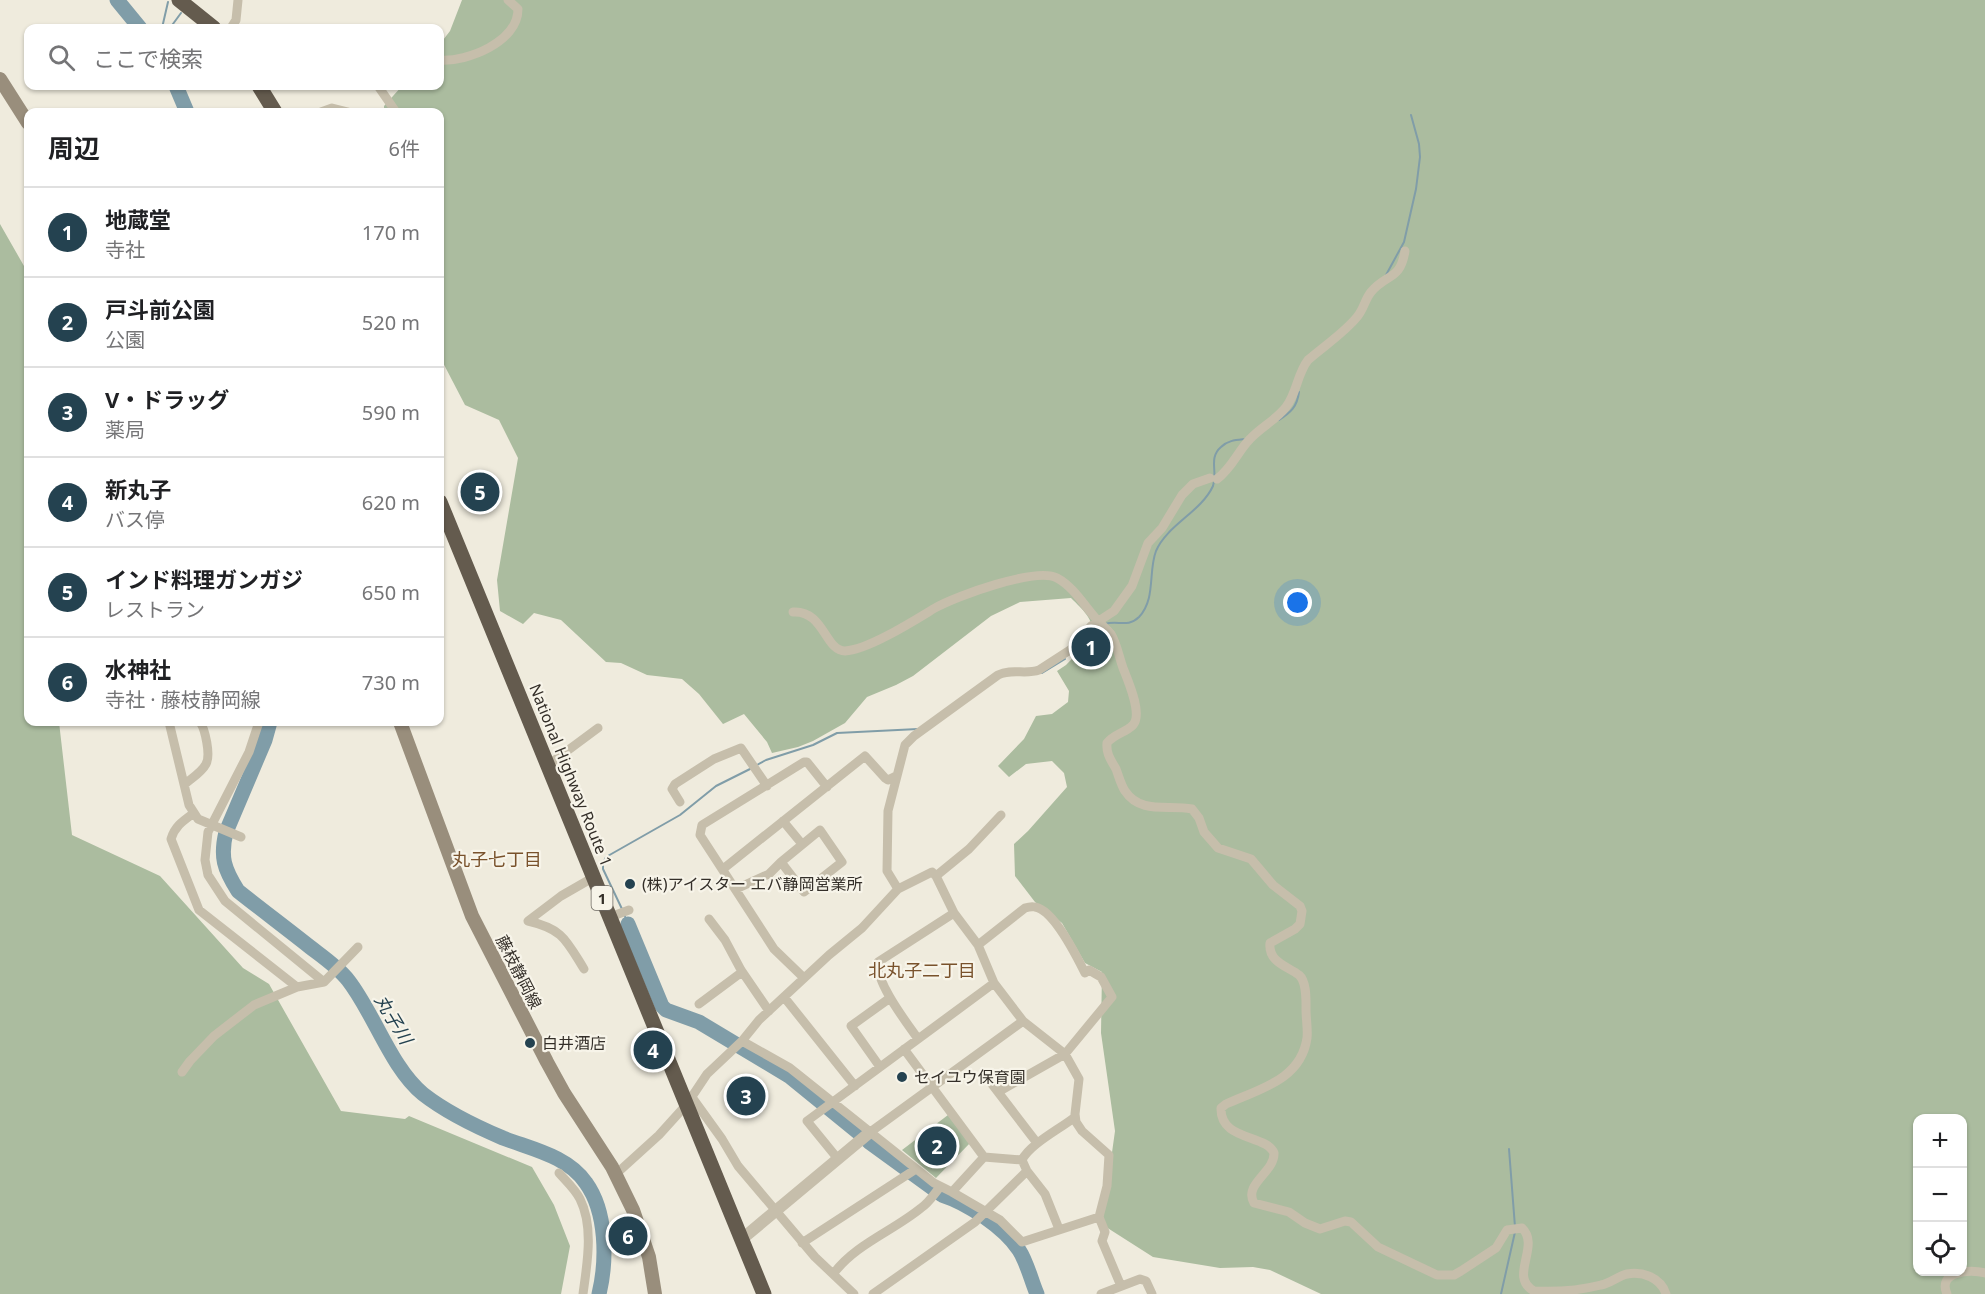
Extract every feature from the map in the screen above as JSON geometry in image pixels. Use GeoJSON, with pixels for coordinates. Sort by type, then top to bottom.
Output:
{"type":"FeatureCollection","features":[{"type":"Feature","properties":{"kind":"highway"},"geometry":{"type":"LineString","coordinates":[[179,0],[210,24]]}},
{"type":"Feature","properties":{"kind":"highway"},"geometry":{"type":"LineString","coordinates":[[186,0],[211,24]]}},
{"type":"Feature","properties":{"kind":"highway"},"geometry":{"type":"LineString","coordinates":[[261,90],[271,108]]}},
{"type":"Feature","properties":{"kind":"highway","name":"National Highway Route 1"},"geometry":{"type":"LineString","coordinates":[[444,512],[594,877],[614,916],[689,1100],[764,1294]]}},
{"type":"Feature","properties":{"kind":"main road"},"geometry":{"type":"LineString","coordinates":[[0,79],[24,117]]}},
{"type":"Feature","properties":{"kind":"main road","name":"藤枝静岡線"},"geometry":{"type":"LineString","coordinates":[[401,726],[442,838],[482,936],[564,1092],[616,1174],[633,1210],[645,1242],[655,1294]]}},
{"type":"Feature","properties":{"kind":"street"},"geometry":{"type":"LineString","coordinates":[[234,24],[238,0]]}},
{"type":"Feature","properties":{"kind":"street"},"geometry":{"type":"LineString","coordinates":[[444,60],[470,57],[494,44],[506,34],[515,24],[518,15],[518,9],[508,0]]}},
{"type":"Feature","properties":{"kind":"street"},"geometry":{"type":"LineString","coordinates":[[381,90],[393,108]]}},
{"type":"Feature","properties":{"kind":"street"},"geometry":{"type":"LineString","coordinates":[[898,889],[887,871],[888,811],[905,745],[998,675],[1006,671],[1033,672],[1047,666],[1078,644],[1091,626],[1114,611],[1132,586],[1148,543],[1162,528],[1186,489],[1199,481],[1214,479],[1223,474],[1252,436],[1286,408],[1293,396],[1302,368],[1308,360],[1358,316],[1370,293],[1378,285],[1395,275],[1402,266],[1405,251]]}},
{"type":"Feature","properties":{"kind":"street"},"geometry":{"type":"LineString","coordinates":[[793,612],[802,612],[813,618],[838,649],[847,651],[884,637],[953,599],[1020,578],[1047,575],[1057,577],[1065,583],[1110,634],[1137,712],[1133,724],[1115,734],[1107,743],[1108,756],[1124,789],[1135,801],[1148,806],[1192,809],[1199,818],[1204,832],[1218,848],[1251,859],[1273,885],[1296,901],[1302,911],[1300,924],[1296,929],[1273,940],[1269,949],[1276,960],[1288,970],[1299,975],[1302,980],[1305,991],[1307,1030],[1302,1053],[1287,1075],[1270,1086],[1221,1108],[1222,1118],[1233,1130],[1273,1149],[1272,1164],[1252,1191],[1251,1198],[1254,1203],[1289,1212],[1305,1223],[1320,1229],[1345,1221],[1351,1222],[1378,1247],[1437,1275],[1454,1275],[1496,1248],[1507,1230],[1522,1228],[1528,1236],[1523,1278],[1525,1284],[1534,1291],[1598,1286],[1633,1274],[1653,1278],[1663,1286],[1666,1294]]}},
{"type":"Feature","properties":{"kind":"street"},"geometry":{"type":"LineString","coordinates":[[170,726],[189,805],[198,819],[239,837]]}},
{"type":"Feature","properties":{"kind":"street"},"geometry":{"type":"LineString","coordinates":[[185,784],[206,766],[208,760],[205,730],[202,726]]}},
{"type":"Feature","properties":{"kind":"street"},"geometry":{"type":"LineString","coordinates":[[258,726],[249,752],[212,825],[206,845],[205,860],[208,875],[225,902],[325,981]]}},
{"type":"Feature","properties":{"kind":"street"},"geometry":{"type":"LineString","coordinates":[[548,765],[598,728]]}},
{"type":"Feature","properties":{"kind":"street"},"geometry":{"type":"LineString","coordinates":[[680,802],[672,789],[675,784],[714,759],[741,748],[767,786]]}},
{"type":"Feature","properties":{"kind":"street"},"geometry":{"type":"LineString","coordinates":[[723,869],[865,756],[888,780],[896,776]]}},
{"type":"Feature","properties":{"kind":"street"},"geometry":{"type":"LineString","coordinates":[[804,978],[774,949],[700,835],[702,825],[804,762],[807,762],[827,787]]}},
{"type":"Feature","properties":{"kind":"street"},"geometry":{"type":"LineString","coordinates":[[194,813],[180,823],[171,839],[199,910],[297,987]]}},
{"type":"Feature","properties":{"kind":"street"},"geometry":{"type":"LineString","coordinates":[[936,876],[969,849],[1001,815]]}},
{"type":"Feature","properties":{"kind":"street"},"geometry":{"type":"LineString","coordinates":[[783,821],[802,844]]}},
{"type":"Feature","properties":{"kind":"street"},"geometry":{"type":"LineString","coordinates":[[736,889],[769,874],[781,862],[820,830],[842,862],[804,892],[781,862]]}},
{"type":"Feature","properties":{"kind":"street"},"geometry":{"type":"LineString","coordinates":[[616,1174],[659,1135],[689,1100],[707,1074],[769,1011],[862,928],[898,889],[932,872],[954,913],[978,945],[994,983],[1023,1020],[1065,1054],[1079,1078],[1075,1118],[1082,1131],[1109,1155],[1107,1186],[1099,1217],[1105,1232],[1102,1241],[1121,1286]]}},
{"type":"Feature","properties":{"kind":"street"},"geometry":{"type":"LineString","coordinates":[[584,969],[564,937],[548,926],[528,921],[561,896],[594,877]]}},
{"type":"Feature","properties":{"kind":"street"},"geometry":{"type":"LineString","coordinates":[[978,945],[1025,908],[1035,907],[1047,915],[1060,930],[1078,958],[1085,974],[1089,970],[1101,977],[1112,997],[1065,1054],[998,1092]]}},
{"type":"Feature","properties":{"kind":"street"},"geometry":{"type":"LineString","coordinates":[[614,916],[629,910]]}},
{"type":"Feature","properties":{"kind":"street"},"geometry":{"type":"LineString","coordinates":[[918,1039],[890,998],[877,966],[880,959],[954,913]]}},
{"type":"Feature","properties":{"kind":"street"},"geometry":{"type":"LineString","coordinates":[[709,919],[769,1011]]}},
{"type":"Feature","properties":{"kind":"street"},"geometry":{"type":"LineString","coordinates":[[182,1072],[214,1035],[254,1005],[297,987],[325,981],[358,947]]}},
{"type":"Feature","properties":{"kind":"street"},"geometry":{"type":"LineString","coordinates":[[699,1004],[742,972]]}},
{"type":"Feature","properties":{"kind":"street"},"geometry":{"type":"LineString","coordinates":[[838,1159],[807,1121],[994,983]]}},
{"type":"Feature","properties":{"kind":"street"},"geometry":{"type":"LineString","coordinates":[[784,997],[855,1086]]}},
{"type":"Feature","properties":{"kind":"street"},"geometry":{"type":"LineString","coordinates":[[880,1067],[851,1026],[890,998]]}},
{"type":"Feature","properties":{"kind":"street"},"geometry":{"type":"LineString","coordinates":[[742,1239],[869,1133],[1023,1020]]}},
{"type":"Feature","properties":{"kind":"street"},"geometry":{"type":"LineString","coordinates":[[739,1044],[790,1068],[829,1106],[940,1187],[952,1192],[982,1215],[1000,1220],[1022,1242],[1099,1217]]}},
{"type":"Feature","properties":{"kind":"street"},"geometry":{"type":"LineString","coordinates":[[904,1049],[984,1157],[1022,1160]]}},
{"type":"Feature","properties":{"kind":"street"},"geometry":{"type":"LineString","coordinates":[[988,1079],[1037,1143]]}},
{"type":"Feature","properties":{"kind":"street"},"geometry":{"type":"LineString","coordinates":[[689,1100],[722,1139],[738,1166],[802,1243],[854,1294]]}},
{"type":"Feature","properties":{"kind":"street"},"geometry":{"type":"LineString","coordinates":[[1022,1160],[1037,1143],[1075,1118]]}},
{"type":"Feature","properties":{"kind":"street"},"geometry":{"type":"LineString","coordinates":[[952,1192],[984,1157]]}},
{"type":"Feature","properties":{"kind":"street"},"geometry":{"type":"LineString","coordinates":[[1022,1160],[1027,1171],[1045,1194],[1059,1229]]}},
{"type":"Feature","properties":{"kind":"street"},"geometry":{"type":"LineString","coordinates":[[802,1243],[916,1169]]}},
{"type":"Feature","properties":{"kind":"street"},"geometry":{"type":"LineString","coordinates":[[873,1294],[982,1215],[1027,1171]]}},
{"type":"Feature","properties":{"kind":"street"},"geometry":{"type":"LineString","coordinates":[[559,1173],[580,1198],[585,1215],[588,1246],[583,1294]]}},
{"type":"Feature","properties":{"kind":"street"},"geometry":{"type":"LineString","coordinates":[[834,1273],[861,1248],[923,1208],[940,1187]]}},
{"type":"Feature","properties":{"kind":"street"},"geometry":{"type":"LineString","coordinates":[[1947,1294],[1944,1287],[1949,1277],[1968,1270],[1985,1273]]}},
{"type":"Feature","properties":{"kind":"street"},"geometry":{"type":"LineString","coordinates":[[1101,1294],[1143,1279],[1152,1294]]}},
{"type":"Feature","properties":{"kind":"green space"},"geometry":{"type":"Polygon","coordinates":[[[462,0],[1985,0],[1985,1294],[1321,1294],[1270,1270],[1253,1267],[1220,1268],[1153,1257],[1106,1227],[1103,1217],[1115,1131],[1101,1033],[1102,972],[1085,963],[1062,923],[1035,902],[1015,876],[1014,844],[1067,787],[1064,773],[1052,761],[1026,764],[1009,777],[998,766],[1024,739],[1036,716],[1052,714],[1068,702],[1069,691],[1057,671],[1066,665],[1094,636],[1089,619],[1071,598],[1020,602],[991,616],[913,676],[867,697],[845,723],[813,741],[772,753],[767,742],[744,714],[723,724],[699,694],[682,679],[647,675],[621,663],[606,662],[561,620],[534,613],[523,624],[500,611],[497,580],[518,458],[499,420],[465,405],[444,365],[444,108],[384,108],[398,90],[444,90],[444,39],[450,31],[462,0]]]}},
{"type":"Feature","properties":{"kind":"green space"},"geometry":{"type":"Polygon","coordinates":[[[0,224],[24,266],[24,726],[59,726],[72,835],[160,876],[243,968],[269,984],[341,1111],[405,1119],[409,1116],[532,1167],[554,1205],[570,1246],[561,1294],[0,1294],[0,224]]]}},
{"type":"Feature","properties":{"kind":"green space"},"geometry":{"type":"Polygon","coordinates":[[[948,1115],[970,1143],[936,1178],[902,1150],[948,1115]]]}},
{"type":"Feature","properties":{"kind":"waterway","name":"丸子川"},"geometry":{"type":"LineString","coordinates":[[117,0],[137,24]]}},
{"type":"Feature","properties":{"kind":"waterway"},"geometry":{"type":"LineString","coordinates":[[163,24],[168,2]]}},
{"type":"Feature","properties":{"kind":"waterway"},"geometry":{"type":"LineString","coordinates":[[173,24],[181,13]]}},
{"type":"Feature","properties":{"kind":"waterway","name":"丸子川"},"geometry":{"type":"LineString","coordinates":[[178,90],[185,108]]}},
{"type":"Feature","properties":{"kind":"waterway"},"geometry":{"type":"LineString","coordinates":[[1386,275],[1404,242],[1416,189],[1420,157],[1411,115]]}},
{"type":"Feature","properties":{"kind":"waterway"},"geometry":{"type":"LineString","coordinates":[[1279,420],[1293,409],[1299,392]]}},
{"type":"Feature","properties":{"kind":"waterway"},"geometry":{"type":"LineString","coordinates":[[1105,624],[1127,623],[1139,617],[1148,602],[1154,559],[1161,542],[1208,495],[1213,486],[1214,460],[1217,451],[1227,443],[1246,439]]}},
{"type":"Feature","properties":{"kind":"waterway"},"geometry":{"type":"LineString","coordinates":[[1075,652],[1099,626]]}},
{"type":"Feature","properties":{"kind":"waterway"},"geometry":{"type":"LineString","coordinates":[[1042,673],[1065,659]]}},
{"type":"Feature","properties":{"kind":"waterway","name":"丸子川"},"geometry":{"type":"LineString","coordinates":[[269,726],[226,832],[223,856],[233,883],[238,891],[344,975],[357,993],[401,1070],[423,1094],[472,1124],[548,1154],[578,1174],[593,1195],[601,1222],[604,1252],[599,1294]]}},
{"type":"Feature","properties":{"kind":"waterway"},"geometry":{"type":"LineString","coordinates":[[757,765],[813,745],[837,733],[918,729]]}},
{"type":"Feature","properties":{"kind":"waterway"},"geometry":{"type":"LineString","coordinates":[[622,909],[603,869],[606,857],[680,815],[716,786],[752,768]]}},
{"type":"Feature","properties":{"kind":"waterway"},"geometry":{"type":"LineString","coordinates":[[624,914],[628,924]]}},
{"type":"Feature","properties":{"kind":"waterway"},"geometry":{"type":"LineString","coordinates":[[628,924],[662,1006],[666,1010],[699,1022],[789,1076],[859,1133]]}},
{"type":"Feature","properties":{"kind":"waterway"},"geometry":{"type":"LineString","coordinates":[[869,1142],[942,1195],[973,1210],[1004,1233],[1022,1255],[1037,1294]]}},
{"type":"Feature","properties":{"kind":"waterway"},"geometry":{"type":"LineString","coordinates":[[1509,1149],[1515,1227]]}},
{"type":"Feature","properties":{"kind":"waterway"},"geometry":{"type":"LineString","coordinates":[[1501,1294],[1515,1232]]}},
{"type":"Feature","properties":{"kind":"place","name":"インド料理ガンガジ"},"geometry":{"type":"Point","coordinates":[480,492]}},
{"type":"Feature","properties":{"kind":"place","name":"地蔵堂"},"geometry":{"type":"Point","coordinates":[1091,647]}},
{"type":"Feature","properties":{"kind":"place","name":"(株)アイスター エバ静岡営業所"},"geometry":{"type":"Point","coordinates":[630,884]}},
{"type":"Feature","properties":{"kind":"place","name":"白井酒店"},"geometry":{"type":"Point","coordinates":[530,1043]}},
{"type":"Feature","properties":{"kind":"place","name":"新丸子"},"geometry":{"type":"Point","coordinates":[653,1050]}},
{"type":"Feature","properties":{"kind":"place","name":"セイユウ保育園"},"geometry":{"type":"Point","coordinates":[902,1077]}},
{"type":"Feature","properties":{"kind":"place","name":"V・ドラッグ"},"geometry":{"type":"Point","coordinates":[746,1096]}},
{"type":"Feature","properties":{"kind":"place","name":"戸斗前公園"},"geometry":{"type":"Point","coordinates":[937,1146]}},
{"type":"Feature","properties":{"kind":"place","name":"水神社"},"geometry":{"type":"Point","coordinates":[628,1236]}},
{"type":"Feature","properties":{"kind":"district","name":"丸子七丁目"},"geometry":{"type":"Point","coordinates":[497,859]}},
{"type":"Feature","properties":{"kind":"district","name":"北丸子二丁目"},"geometry":{"type":"Point","coordinates":[922,970]}}]}
